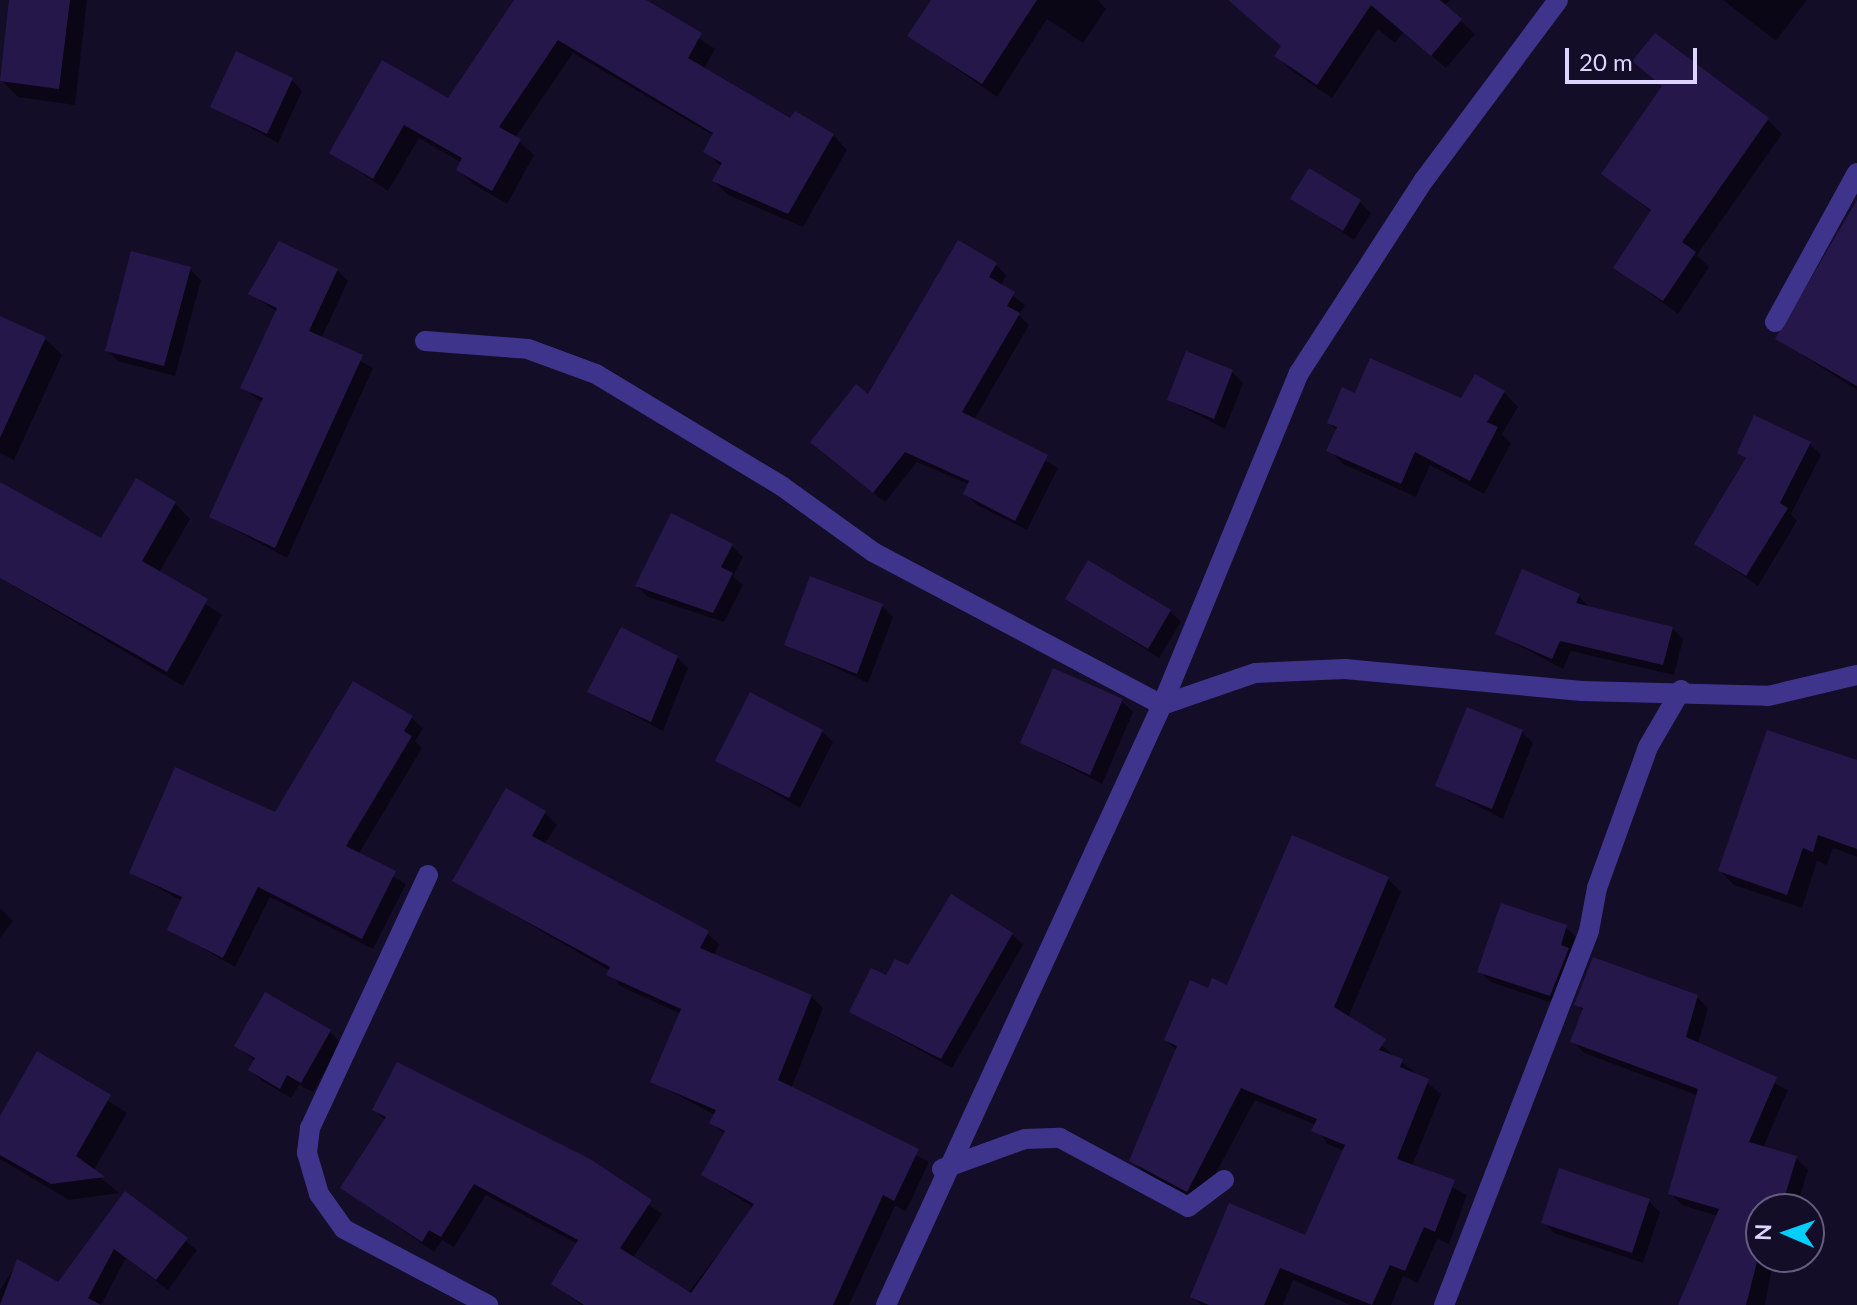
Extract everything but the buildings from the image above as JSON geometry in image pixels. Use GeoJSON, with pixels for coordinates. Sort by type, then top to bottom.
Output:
{"type":"FeatureCollection","features":[{"type":"Feature","properties":{"kind":"street"},"geometry":{"type":"LineString","coordinates":[[886,1305],[942,1169],[1162,705],[1299,373],[1424,180],[1550,3]]}},
{"type":"Feature","properties":{"kind":"street"},"geometry":{"type":"LineString","coordinates":[[1775,322],[1857,173]]}},
{"type":"Feature","properties":{"kind":"street"},"geometry":{"type":"LineString","coordinates":[[425,341],[528,349],[596,374],[783,487],[873,552],[1162,705],[1255,673],[1345,669],[1582,691],[1681,690],[1768,696],[1857,675]]}},
{"type":"Feature","properties":{"kind":"street"},"geometry":{"type":"LineString","coordinates":[[1444,1305],[1589,931],[1597,888],[1648,747],[1681,690]]}},
{"type":"Feature","properties":{"kind":"street"},"geometry":{"type":"LineString","coordinates":[[428,875],[310,1128],[307,1153],[319,1194],[344,1229],[488,1305]]}},
{"type":"Feature","properties":{"kind":"street"},"geometry":{"type":"LineString","coordinates":[[942,1169],[1025,1139],[1060,1138],[1188,1207],[1224,1180]]}}]}
